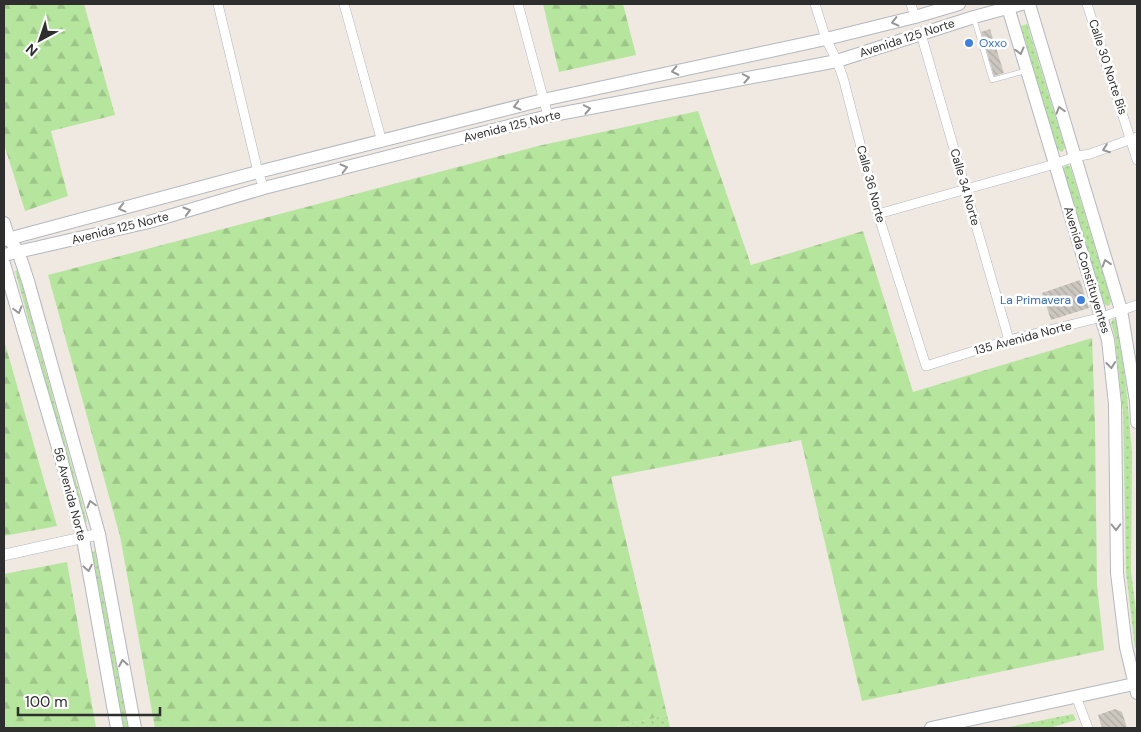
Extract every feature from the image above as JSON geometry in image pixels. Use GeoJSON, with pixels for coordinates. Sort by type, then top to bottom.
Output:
{"type":"FeatureCollection","features":[{"type":"Feature","properties":{"kind":"main road","name":"Avenida 125 Norte"},"geometry":{"type":"LineString","coordinates":[[6,240],[258,172],[543,100],[826,40],[959,4]]}},
{"type":"Feature","properties":{"kind":"main road","name":"Avenida 125 Norte"},"geometry":{"type":"LineString","coordinates":[[4,255],[149,222],[264,188],[548,116],[837,61],[1008,5],[1022,4]]}},
{"type":"Feature","properties":{"kind":"main road","name":"Avenida Constituyentes"},"geometry":{"type":"LineString","coordinates":[[1029,4],[1121,310],[1136,401],[1137,422]]}},
{"type":"Feature","properties":{"kind":"main road","name":"Avenida Constituyentes"},"geometry":{"type":"LineString","coordinates":[[1008,5],[1108,340],[1115,404],[1117,573],[1126,647],[1136,686]]}},
{"type":"Feature","properties":{"kind":"main road","name":"56 Avenida Norte"},"geometry":{"type":"LineString","coordinates":[[4,223],[6,240],[18,251],[28,281],[99,534],[135,728]]}},
{"type":"Feature","properties":{"kind":"main road","name":"56 Avenida Norte"},"geometry":{"type":"LineString","coordinates":[[28,281],[29,260],[34,256],[76,245],[84,237]]}},
{"type":"Feature","properties":{"kind":"main road","name":"56 Avenida Norte"},"geometry":{"type":"LineString","coordinates":[[4,264],[55,435],[83,539],[117,728]]}},
{"type":"Feature","properties":{"kind":"main road"},"geometry":{"type":"LineString","coordinates":[[931,728],[1076,696],[1136,686]]}},
{"type":"Feature","properties":{"kind":"street"},"geometry":{"type":"LineString","coordinates":[[218,4],[258,172],[264,188]]}},
{"type":"Feature","properties":{"kind":"street"},"geometry":{"type":"LineString","coordinates":[[344,4],[382,142]]}},
{"type":"Feature","properties":{"kind":"street"},"geometry":{"type":"LineString","coordinates":[[518,4],[548,116]]}},
{"type":"Feature","properties":{"kind":"street","name":"Calle 36 Norte"},"geometry":{"type":"LineString","coordinates":[[815,4],[826,40],[837,61],[844,81],[878,214],[926,366]]}},
{"type":"Feature","properties":{"kind":"street"},"geometry":{"type":"LineString","coordinates":[[911,4],[915,17]]}},
{"type":"Feature","properties":{"kind":"street","name":"Calle 30 Norte Bis"},"geometry":{"type":"LineString","coordinates":[[1087,4],[1134,138],[1137,160]]}},
{"type":"Feature","properties":{"kind":"street","name":"Calle 34 Norte"},"geometry":{"type":"LineString","coordinates":[[921,34],[1009,340]]}},
{"type":"Feature","properties":{"kind":"street"},"geometry":{"type":"LineString","coordinates":[[878,214],[1090,154],[1134,138]]}},
{"type":"Feature","properties":{"kind":"street","name":"135 Avenida Norte"},"geometry":{"type":"LineString","coordinates":[[926,366],[1009,340],[1102,317],[1137,305]]}},
{"type":"Feature","properties":{"kind":"street"},"geometry":{"type":"LineString","coordinates":[[4,555],[99,534]]}},
{"type":"Feature","properties":{"kind":"street"},"geometry":{"type":"LineString","coordinates":[[1076,696],[1088,728]]}},
{"type":"Feature","properties":{"kind":"lane"},"geometry":{"type":"LineString","coordinates":[[974,17],[992,80],[1026,70]]}},
{"type":"Feature","properties":{"kind":"green space"},"geometry":{"type":"Polygon","coordinates":[[[4,4],[84,4],[115,115],[51,131],[68,196],[25,211],[4,144],[4,4]]]}},
{"type":"Feature","properties":{"kind":"green space"},"geometry":{"type":"Polygon","coordinates":[[[543,4],[623,4],[636,55],[559,72],[543,4]]]}},
{"type":"Feature","properties":{"kind":"green space"},"geometry":{"type":"Polygon","coordinates":[[[1027,24],[1065,148],[1062,152],[1057,149],[1021,26],[1027,24]]]}},
{"type":"Feature","properties":{"kind":"green space"},"geometry":{"type":"Polygon","coordinates":[[[698,111],[751,265],[863,231],[913,392],[1092,338],[1097,585],[1104,650],[862,701],[801,440],[611,477],[667,715],[612,728],[155,728],[120,536],[48,275],[538,146],[698,111]]]}},
{"type":"Feature","properties":{"kind":"green space"},"geometry":{"type":"Polygon","coordinates":[[[1066,165],[1070,166],[1111,300],[1110,305],[1107,306],[1103,303],[1063,169],[1066,165]]]}},
{"type":"Feature","properties":{"kind":"green space"},"geometry":{"type":"Polygon","coordinates":[[[18,270],[86,522],[84,521],[15,271],[18,270]]]}},
{"type":"Feature","properties":{"kind":"green space"},"geometry":{"type":"Polygon","coordinates":[[[1113,319],[1116,319],[1126,385],[1132,452],[1131,571],[1137,619],[1137,649],[1135,648],[1126,572],[1123,413],[1115,337],[1111,323],[1113,319]]]}},
{"type":"Feature","properties":{"kind":"green space"},"geometry":{"type":"Polygon","coordinates":[[[4,340],[57,526],[4,536],[4,340]]]}},
{"type":"Feature","properties":{"kind":"green space"},"geometry":{"type":"Polygon","coordinates":[[[95,551],[128,728],[124,728],[92,552],[95,551]]]}},
{"type":"Feature","properties":{"kind":"green space"},"geometry":{"type":"Polygon","coordinates":[[[67,562],[96,728],[4,728],[4,574],[67,562]]]}},
{"type":"Feature","properties":{"kind":"green space"},"geometry":{"type":"Polygon","coordinates":[[[1073,714],[1076,720],[1050,728],[1004,728],[1073,714]]]}},
{"type":"Feature","properties":{"kind":"green space"},"geometry":{"type":"Polygon","coordinates":[[[667,715],[670,728],[612,728],[667,715]]]}},
{"type":"Feature","properties":{"kind":"building"},"geometry":{"type":"Polygon","coordinates":[[[990,29],[1004,73],[994,76],[981,32],[990,29]]]}},
{"type":"Feature","properties":{"kind":"building"},"geometry":{"type":"Polygon","coordinates":[[[1080,280],[1089,308],[1051,320],[1042,293],[1080,280]]]}},
{"type":"Feature","properties":{"kind":"building"},"geometry":{"type":"Polygon","coordinates":[[[1115,709],[1122,712],[1127,728],[1102,728],[1098,715],[1115,709]]]}},
{"type":"Feature","properties":{"kind":"place","name":"Oxxo"},"geometry":{"type":"Point","coordinates":[969,43]}},
{"type":"Feature","properties":{"kind":"place","name":"La Primavera"},"geometry":{"type":"Point","coordinates":[1081,300]}}]}
